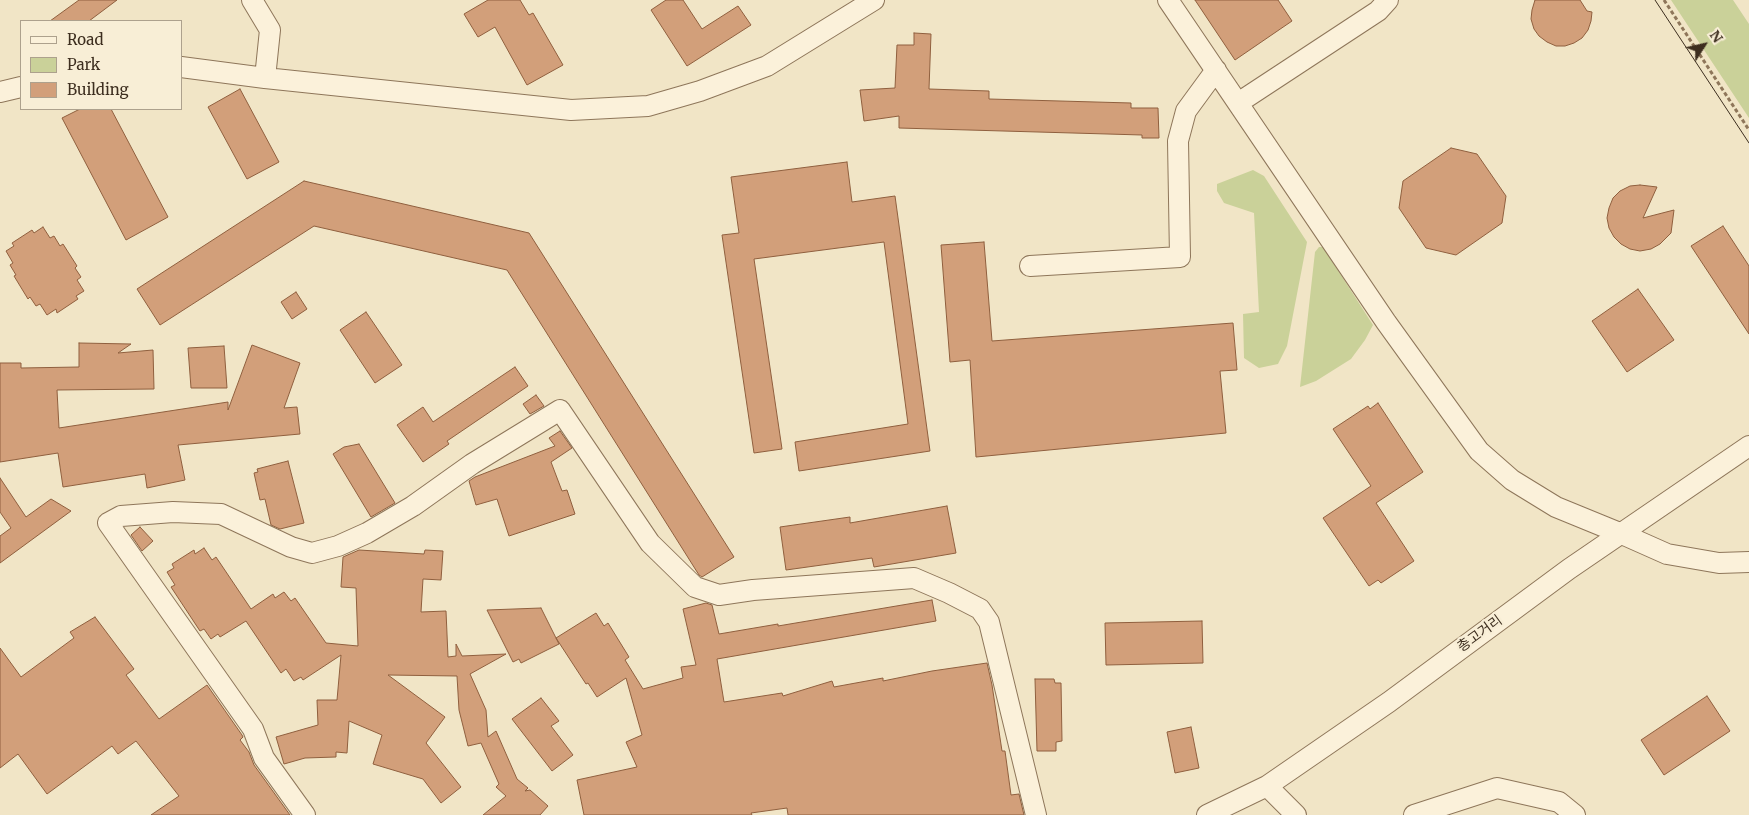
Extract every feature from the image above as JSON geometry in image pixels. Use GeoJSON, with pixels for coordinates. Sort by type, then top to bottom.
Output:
{"type":"FeatureCollection","features":[{"type":"Feature","properties":{"kind":"street"},"geometry":{"type":"LineString","coordinates":[[252,0],[270,30],[265,78]]}},
{"type":"Feature","properties":{"kind":"street"},"geometry":{"type":"LineString","coordinates":[[182,67],[265,78],[570,110],[648,106],[700,91],[767,66],[874,0]]}},
{"type":"Feature","properties":{"kind":"street"},"geometry":{"type":"LineString","coordinates":[[1168,0],[1386,322],[1479,451],[1512,480],[1556,507],[1667,554],[1719,563],[1749,562]]}},
{"type":"Feature","properties":{"kind":"street"},"geometry":{"type":"LineString","coordinates":[[1238,103],[1378,11],[1388,0]]}},
{"type":"Feature","properties":{"kind":"street"},"geometry":{"type":"LineString","coordinates":[[1030,266],[1180,257],[1178,141],[1186,111],[1216,70]]}},
{"type":"Feature","properties":{"kind":"street"},"geometry":{"type":"LineString","coordinates":[[0,91],[20,87]]}},
{"type":"Feature","properties":{"kind":"street"},"geometry":{"type":"LineString","coordinates":[[305,815],[264,758],[253,729],[108,523],[121,516],[173,512],[221,514],[291,547],[312,553],[338,546],[367,533],[413,506],[472,464],[560,410],[650,543],[695,587],[719,595],[753,590],[914,578],[980,609],[989,622],[1036,815]]}},
{"type":"Feature","properties":{"kind":"street","name":"총고거리"},"geometry":{"type":"LineString","coordinates":[[1207,815],[1267,786],[1389,702],[1569,569],[1749,446]]}},
{"type":"Feature","properties":{"kind":"street"},"geometry":{"type":"LineString","coordinates":[[1267,786],[1296,815]]}},
{"type":"Feature","properties":{"kind":"street"},"geometry":{"type":"LineString","coordinates":[[1414,815],[1497,788],[1559,802],[1575,815]]}},
{"type":"Feature","properties":{"kind":"path"},"geometry":{"type":"LineString","coordinates":[[1664,0],[1749,130]]}},
{"type":"Feature","properties":{"kind":"green space"},"geometry":{"type":"Polygon","coordinates":[[[1671,0],[1733,0],[1749,24],[1749,118],[1671,0]]]}},
{"type":"Feature","properties":{"kind":"green space"},"geometry":{"type":"Polygon","coordinates":[[[1253,170],[1264,176],[1307,242],[1287,346],[1278,364],[1259,368],[1244,358],[1243,314],[1259,312],[1254,213],[1224,203],[1217,191],[1217,184],[1253,170]]]}},
{"type":"Feature","properties":{"kind":"green space"},"geometry":{"type":"Polygon","coordinates":[[[1319,247],[1323,247],[1373,325],[1351,359],[1316,381],[1300,387],[1315,252],[1319,247]]]}},
{"type":"Feature","properties":{"kind":"building"},"geometry":{"type":"Polygon","coordinates":[[[79,0],[117,0],[90,20],[51,20],[79,0]]]}},
{"type":"Feature","properties":{"kind":"building"},"geometry":{"type":"Polygon","coordinates":[[[488,0],[520,0],[529,15],[533,13],[563,65],[527,85],[495,27],[478,37],[464,14],[488,0]]]}},
{"type":"Feature","properties":{"kind":"building"},"geometry":{"type":"Polygon","coordinates":[[[666,0],[683,0],[702,29],[738,6],[751,25],[687,66],[651,10],[666,0]]]}},
{"type":"Feature","properties":{"kind":"building"},"geometry":{"type":"Polygon","coordinates":[[[1195,0],[1278,0],[1292,21],[1235,60],[1195,0]]]}},
{"type":"Feature","properties":{"kind":"building"},"geometry":{"type":"Polygon","coordinates":[[[1535,0],[1580,0],[1587,11],[1592,12],[1588,30],[1582,38],[1565,46],[1556,46],[1547,42],[1534,29],[1531,19],[1535,0]]]}},
{"type":"Feature","properties":{"kind":"building"},"geometry":{"type":"Polygon","coordinates":[[[914,33],[931,34],[929,89],[989,91],[989,99],[1131,103],[1131,108],[1158,108],[1159,138],[1142,138],[1142,135],[899,128],[899,116],[864,121],[860,90],[895,88],[897,45],[914,45],[914,33]]]}},
{"type":"Feature","properties":{"kind":"building"},"geometry":{"type":"Polygon","coordinates":[[[240,89],[279,162],[247,179],[208,107],[240,89]]]}},
{"type":"Feature","properties":{"kind":"building"},"geometry":{"type":"Polygon","coordinates":[[[78,110],[112,110],[168,217],[126,240],[62,118],[78,110]]]}},
{"type":"Feature","properties":{"kind":"building"},"geometry":{"type":"Polygon","coordinates":[[[1451,148],[1477,154],[1506,196],[1502,223],[1456,255],[1426,248],[1399,208],[1403,181],[1451,148]]]}},
{"type":"Feature","properties":{"kind":"building"},"geometry":{"type":"Polygon","coordinates":[[[847,162],[852,202],[895,196],[930,451],[799,471],[795,442],[908,424],[884,242],[754,259],[782,449],[754,453],[722,235],[739,233],[731,177],[847,162]]]}},
{"type":"Feature","properties":{"kind":"building"},"geometry":{"type":"Polygon","coordinates":[[[304,181],[529,233],[734,557],[702,577],[699,575],[507,270],[314,226],[160,325],[137,289],[304,181]]]}},
{"type":"Feature","properties":{"kind":"building"},"geometry":{"type":"Polygon","coordinates":[[[1630,186],[1657,187],[1643,218],[1674,210],[1671,233],[1660,244],[1651,249],[1640,251],[1630,249],[1614,237],[1609,228],[1607,218],[1613,198],[1620,191],[1630,186]]]}},
{"type":"Feature","properties":{"kind":"building"},"geometry":{"type":"Polygon","coordinates":[[[1723,226],[1749,266],[1749,334],[1691,246],[1723,226]]]}},
{"type":"Feature","properties":{"kind":"building"},"geometry":{"type":"Polygon","coordinates":[[[43,227],[50,238],[54,236],[60,246],[63,244],[77,266],[75,268],[81,277],[77,280],[84,291],[76,296],[78,299],[57,313],[56,309],[47,315],[40,304],[36,306],[30,297],[28,299],[14,276],[16,275],[10,265],[13,263],[6,251],[14,246],[12,243],[32,230],[34,233],[43,227]]]}},
{"type":"Feature","properties":{"kind":"building"},"geometry":{"type":"Polygon","coordinates":[[[984,242],[992,341],[1233,323],[1237,370],[1220,371],[1226,433],[976,457],[970,360],[950,362],[941,245],[984,242]]]}},
{"type":"Feature","properties":{"kind":"building"},"geometry":{"type":"Polygon","coordinates":[[[1638,289],[1674,340],[1627,372],[1592,321],[1638,289]]]}},
{"type":"Feature","properties":{"kind":"building"},"geometry":{"type":"Polygon","coordinates":[[[296,292],[307,309],[292,319],[281,302],[296,292]]]}},
{"type":"Feature","properties":{"kind":"building"},"geometry":{"type":"Polygon","coordinates":[[[366,312],[402,365],[375,383],[340,330],[366,312]]]}},
{"type":"Feature","properties":{"kind":"building"},"geometry":{"type":"Polygon","coordinates":[[[79,343],[131,344],[118,353],[153,350],[154,389],[57,390],[59,428],[228,402],[228,410],[252,345],[300,363],[284,408],[297,407],[300,434],[178,445],[185,480],[147,488],[145,474],[63,487],[58,453],[0,462],[0,363],[21,363],[21,368],[79,367],[79,343]]]}},
{"type":"Feature","properties":{"kind":"building"},"geometry":{"type":"Polygon","coordinates":[[[224,346],[227,388],[191,388],[188,348],[224,346]]]}},
{"type":"Feature","properties":{"kind":"building"},"geometry":{"type":"Polygon","coordinates":[[[515,367],[528,386],[447,441],[449,444],[423,462],[397,425],[423,407],[433,422],[515,367]]]}},
{"type":"Feature","properties":{"kind":"building"},"geometry":{"type":"Polygon","coordinates":[[[536,395],[544,406],[530,414],[523,404],[536,395]]]}},
{"type":"Feature","properties":{"kind":"building"},"geometry":{"type":"Polygon","coordinates":[[[1378,403],[1423,472],[1376,503],[1414,561],[1381,583],[1378,580],[1369,586],[1323,518],[1371,486],[1333,429],[1368,406],[1370,409],[1378,403]]]}},
{"type":"Feature","properties":{"kind":"building"},"geometry":{"type":"Polygon","coordinates":[[[560,431],[572,448],[551,462],[562,491],[567,490],[575,514],[509,536],[497,499],[476,505],[469,481],[555,446],[549,438],[560,431]]]}},
{"type":"Feature","properties":{"kind":"building"},"geometry":{"type":"Polygon","coordinates":[[[359,444],[395,503],[371,517],[333,454],[344,447],[359,444]]]}},
{"type":"Feature","properties":{"kind":"building"},"geometry":{"type":"Polygon","coordinates":[[[288,461],[304,523],[280,529],[271,525],[265,499],[260,500],[254,473],[258,472],[257,469],[288,461]]]}},
{"type":"Feature","properties":{"kind":"building"},"geometry":{"type":"Polygon","coordinates":[[[0,478],[26,517],[51,499],[71,511],[0,563],[0,536],[11,528],[0,512],[0,478]]]}},
{"type":"Feature","properties":{"kind":"building"},"geometry":{"type":"Polygon","coordinates":[[[947,506],[956,553],[874,567],[872,558],[786,570],[780,527],[850,517],[850,523],[947,506]]]}},
{"type":"Feature","properties":{"kind":"building"},"geometry":{"type":"Polygon","coordinates":[[[140,527],[153,541],[142,551],[131,535],[140,527]]]}},
{"type":"Feature","properties":{"kind":"building"},"geometry":{"type":"Polygon","coordinates":[[[204,548],[212,560],[216,557],[251,609],[273,594],[275,598],[284,592],[291,601],[295,598],[326,643],[358,646],[356,588],[341,587],[343,557],[359,550],[424,554],[425,550],[443,551],[441,580],[423,579],[421,612],[446,611],[448,657],[456,656],[456,644],[462,656],[506,654],[470,674],[486,710],[488,737],[496,731],[517,779],[528,788],[525,791],[530,790],[548,806],[540,815],[483,815],[506,796],[496,787],[499,784],[481,743],[468,746],[459,710],[457,676],[388,675],[445,717],[426,743],[461,787],[441,803],[423,779],[373,764],[382,735],[349,721],[347,753],[336,752],[336,757],[305,758],[284,764],[276,737],[318,725],[317,700],[337,700],[341,655],[303,680],[301,677],[294,681],[286,669],[281,673],[246,621],[220,637],[218,634],[211,639],[204,629],[200,631],[171,587],[175,585],[167,572],[174,568],[172,564],[194,550],[195,554],[204,548]]]}},
{"type":"Feature","properties":{"kind":"building"},"geometry":{"type":"Polygon","coordinates":[[[932,600],[936,621],[717,659],[724,702],[782,693],[783,696],[832,681],[834,687],[883,678],[883,681],[987,663],[1002,751],[1005,751],[1011,795],[1019,794],[1024,815],[788,815],[787,808],[751,813],[752,815],[584,815],[577,780],[637,767],[626,742],[642,735],[626,678],[597,697],[588,683],[586,684],[556,638],[596,613],[604,626],[608,623],[629,657],[625,660],[643,689],[683,678],[681,667],[696,665],[683,609],[706,603],[712,605],[719,634],[932,600]]]}},
{"type":"Feature","properties":{"kind":"building"},"geometry":{"type":"Polygon","coordinates":[[[541,608],[559,644],[521,663],[519,659],[513,662],[487,610],[541,608]]]}},
{"type":"Feature","properties":{"kind":"building"},"geometry":{"type":"Polygon","coordinates":[[[95,617],[134,669],[126,675],[159,719],[207,685],[242,735],[243,737],[240,740],[249,752],[254,765],[290,815],[151,815],[179,796],[136,741],[118,754],[112,746],[47,794],[18,754],[0,768],[0,648],[21,677],[74,638],[70,632],[95,617]]]}},
{"type":"Feature","properties":{"kind":"building"},"geometry":{"type":"Polygon","coordinates":[[[1202,621],[1203,663],[1106,665],[1105,623],[1202,621]]]}},
{"type":"Feature","properties":{"kind":"building"},"geometry":{"type":"Polygon","coordinates":[[[1035,679],[1054,679],[1055,683],[1061,683],[1062,741],[1056,742],[1056,751],[1037,751],[1035,679]]]}},
{"type":"Feature","properties":{"kind":"building"},"geometry":{"type":"Polygon","coordinates":[[[1707,696],[1730,731],[1664,775],[1641,740],[1707,696]]]}},
{"type":"Feature","properties":{"kind":"building"},"geometry":{"type":"Polygon","coordinates":[[[541,698],[559,721],[551,726],[573,755],[552,771],[512,719],[541,698]]]}},
{"type":"Feature","properties":{"kind":"building"},"geometry":{"type":"Polygon","coordinates":[[[1191,727],[1199,768],[1175,773],[1167,732],[1191,727]]]}},
{"type":"Feature","properties":{"kind":"tram line"},"geometry":{"type":"LineString","coordinates":[[1655,0],[1749,143]]}}]}
